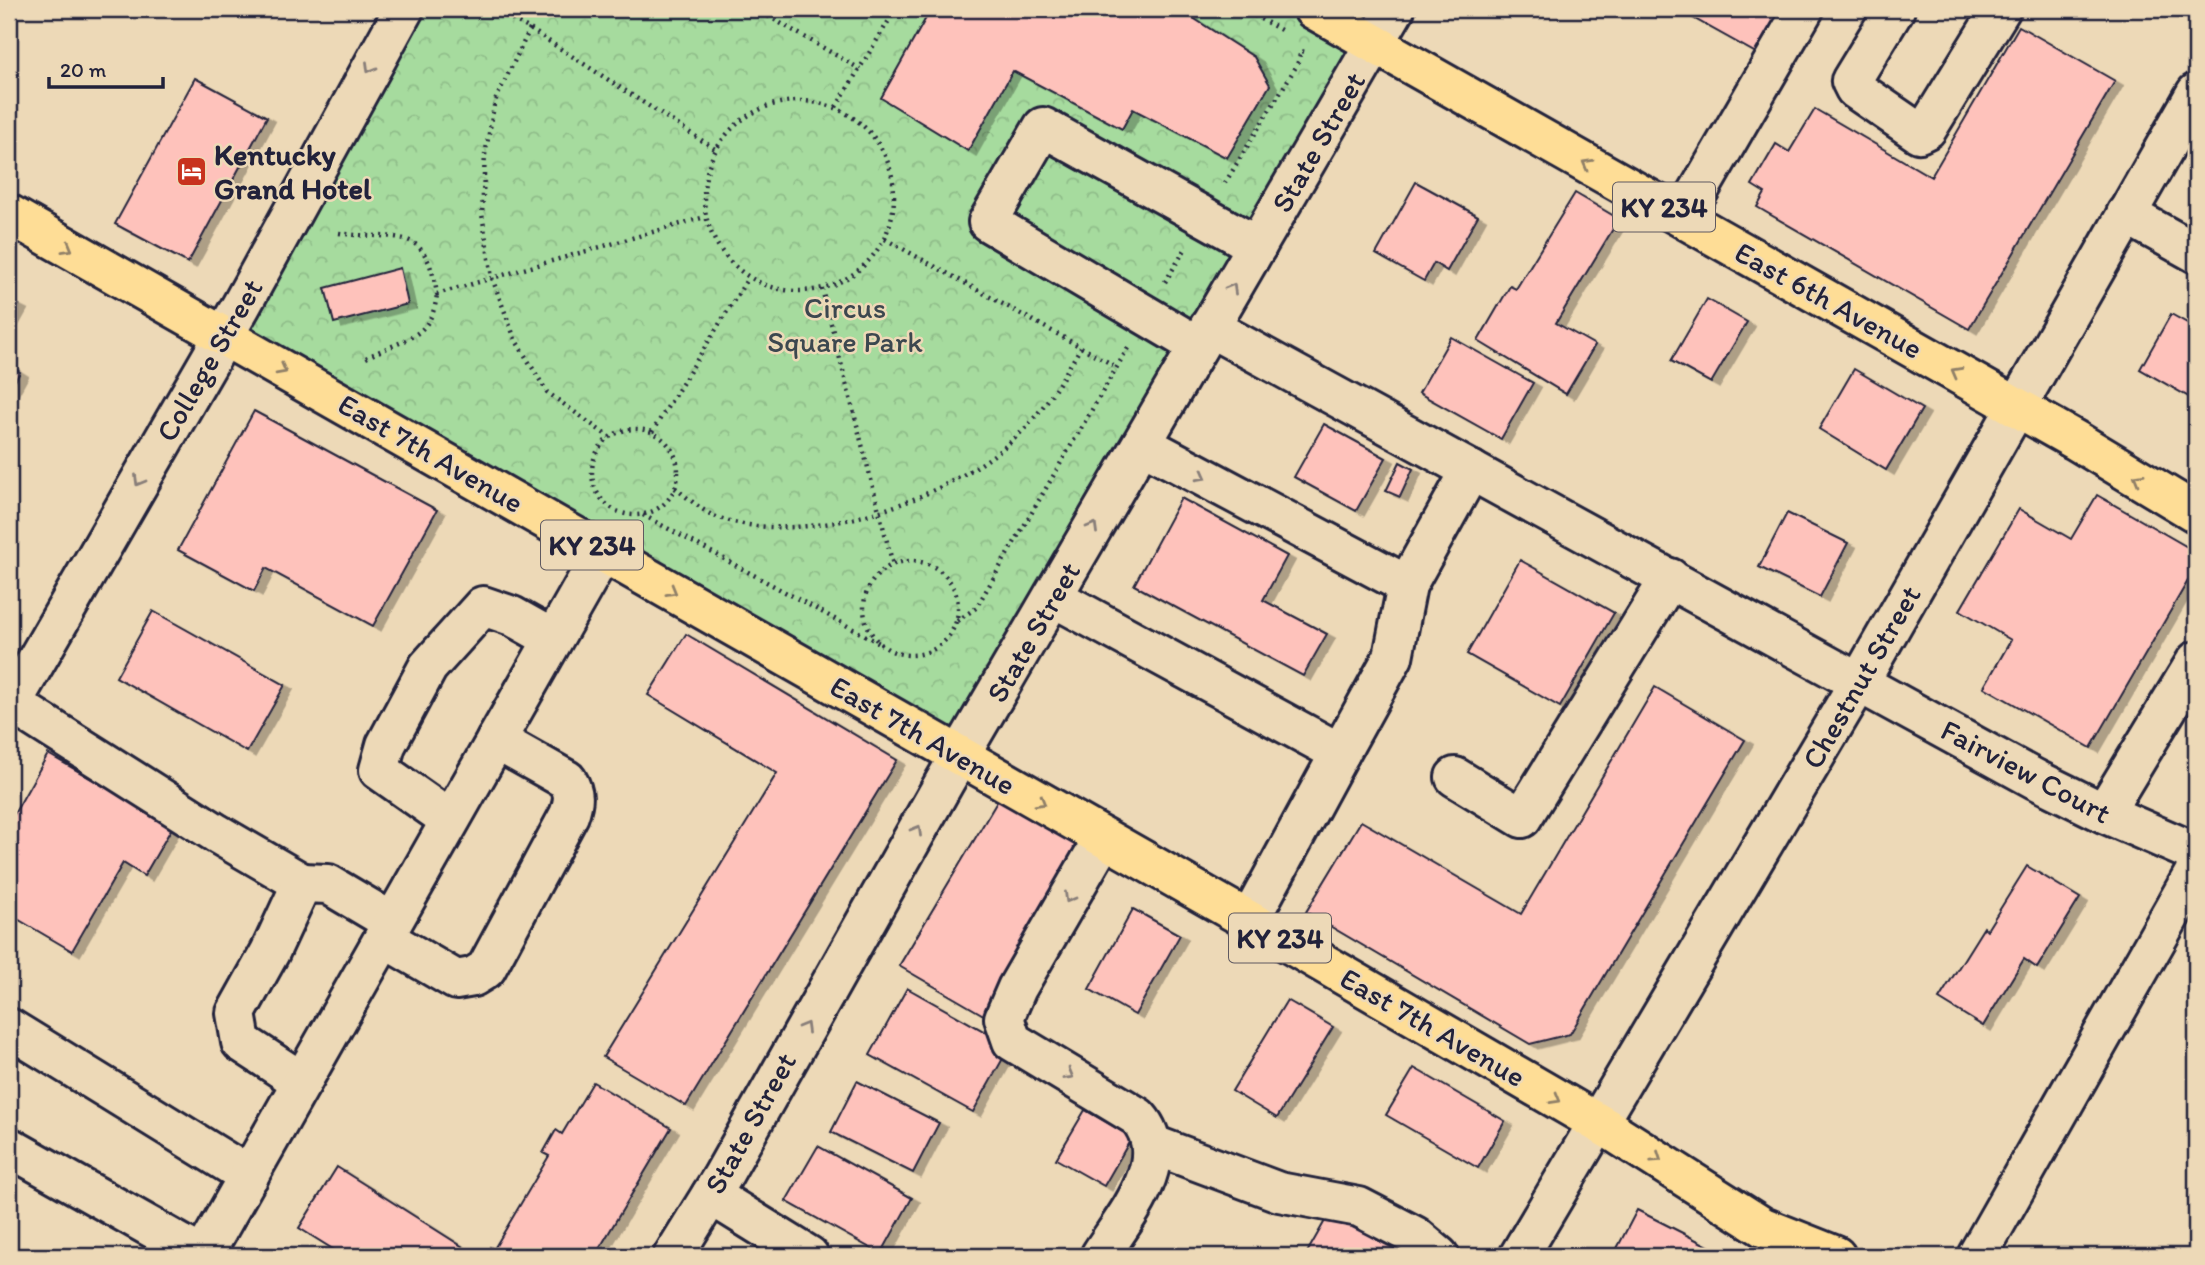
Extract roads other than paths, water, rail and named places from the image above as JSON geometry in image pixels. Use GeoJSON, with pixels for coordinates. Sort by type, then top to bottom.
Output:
{"type":"FeatureCollection","features":[{"type":"Feature","properties":{"kind":"main road","name":"East 6th Avenue"},"geometry":{"type":"LineString","coordinates":[[1302,22],[1375,44],[2015,406],[2196,513]]}},
{"type":"Feature","properties":{"kind":"main road","name":"East 7th Avenue"},"geometry":{"type":"LineString","coordinates":[[9,214],[1248,920],[1598,1123],[1763,1227],[1836,1256]]}},
{"type":"Feature","properties":{"kind":"street","name":"College Street"},"geometry":{"type":"LineString","coordinates":[[10,706],[222,337],[404,9]]}},
{"type":"Feature","properties":{"kind":"street","name":"State Street"},"geometry":{"type":"LineString","coordinates":[[673,1256],[1395,9]]}},
{"type":"Feature","properties":{"kind":"street"},"geometry":{"type":"LineString","coordinates":[[1683,218],[1804,9]]}},
{"type":"Feature","properties":{"kind":"street"},"geometry":{"type":"LineString","coordinates":[[1895,9],[1851,81],[1854,89],[1919,134],[1927,129],[2001,9]]}},
{"type":"Feature","properties":{"kind":"street","name":"Chestnut Street"},"geometry":{"type":"LineString","coordinates":[[1519,1256],[1859,681],[2196,93]]}},
{"type":"Feature","properties":{"kind":"street","name":"Fairview Court"},"geometry":{"type":"LineString","coordinates":[[1257,246],[1043,127],[988,222],[1204,337],[1471,470],[2035,779],[2196,853]]}},
{"type":"Feature","properties":{"kind":"street"},"geometry":{"type":"LineString","coordinates":[[2126,214],[2196,253]]}},
{"type":"Feature","properties":{"kind":"street"},"geometry":{"type":"LineString","coordinates":[[1142,444],[1407,585]]}},
{"type":"Feature","properties":{"kind":"street"},"geometry":{"type":"LineString","coordinates":[[1248,920],[1394,657],[1407,585],[1471,470]]}},
{"type":"Feature","properties":{"kind":"street"},"geometry":{"type":"LineString","coordinates":[[9,1147],[192,1254],[249,1175],[603,552]]}},
{"type":"Feature","properties":{"kind":"street"},"geometry":{"type":"LineString","coordinates":[[1455,777],[1522,818],[1670,578]]}},
{"type":"Feature","properties":{"kind":"street"},"geometry":{"type":"LineString","coordinates":[[1053,597],[1340,753]]}},
{"type":"Feature","properties":{"kind":"street"},"geometry":{"type":"LineString","coordinates":[[450,820],[379,770],[386,745],[428,667],[483,606],[512,616],[554,639]]}},
{"type":"Feature","properties":{"kind":"street"},"geometry":{"type":"LineString","coordinates":[[2104,813],[2196,661]]}},
{"type":"Feature","properties":{"kind":"street"},"geometry":{"type":"LineString","coordinates":[[10,706],[302,883],[328,884],[456,979],[473,977],[486,969],[569,815],[573,802],[574,791],[567,780],[496,740]]}},
{"type":"Feature","properties":{"kind":"street"},"geometry":{"type":"LineString","coordinates":[[1100,1256],[1144,1183],[1152,1144],[1138,1116],[1012,1041],[1004,1018],[1017,988],[1103,839]]}},
{"type":"Feature","properties":{"kind":"street"},"geometry":{"type":"LineString","coordinates":[[1977,1256],[2196,870]]}},
{"type":"Feature","properties":{"kind":"street"},"geometry":{"type":"LineString","coordinates":[[302,883],[270,952],[236,1013],[241,1042],[302,1082]]}},
{"type":"Feature","properties":{"kind":"street"},"geometry":{"type":"LineString","coordinates":[[9,1028],[249,1175]]}},
{"type":"Feature","properties":{"kind":"street"},"geometry":{"type":"LineString","coordinates":[[1152,1144],[1279,1192],[1359,1207],[1415,1236],[1439,1256]]}},
{"type":"Feature","properties":{"kind":"street"},"geometry":{"type":"LineString","coordinates":[[710,1195],[809,1256]]}},
{"type":"Feature","properties":{"kind":"place","name":"Kentucky Grand Hotel"},"geometry":{"type":"Point","coordinates":[191,171]}},
{"type":"Feature","properties":{"kind":"park label","name":"Circus Square Park"},"geometry":{"type":"Point","coordinates":[845,324]}}]}
